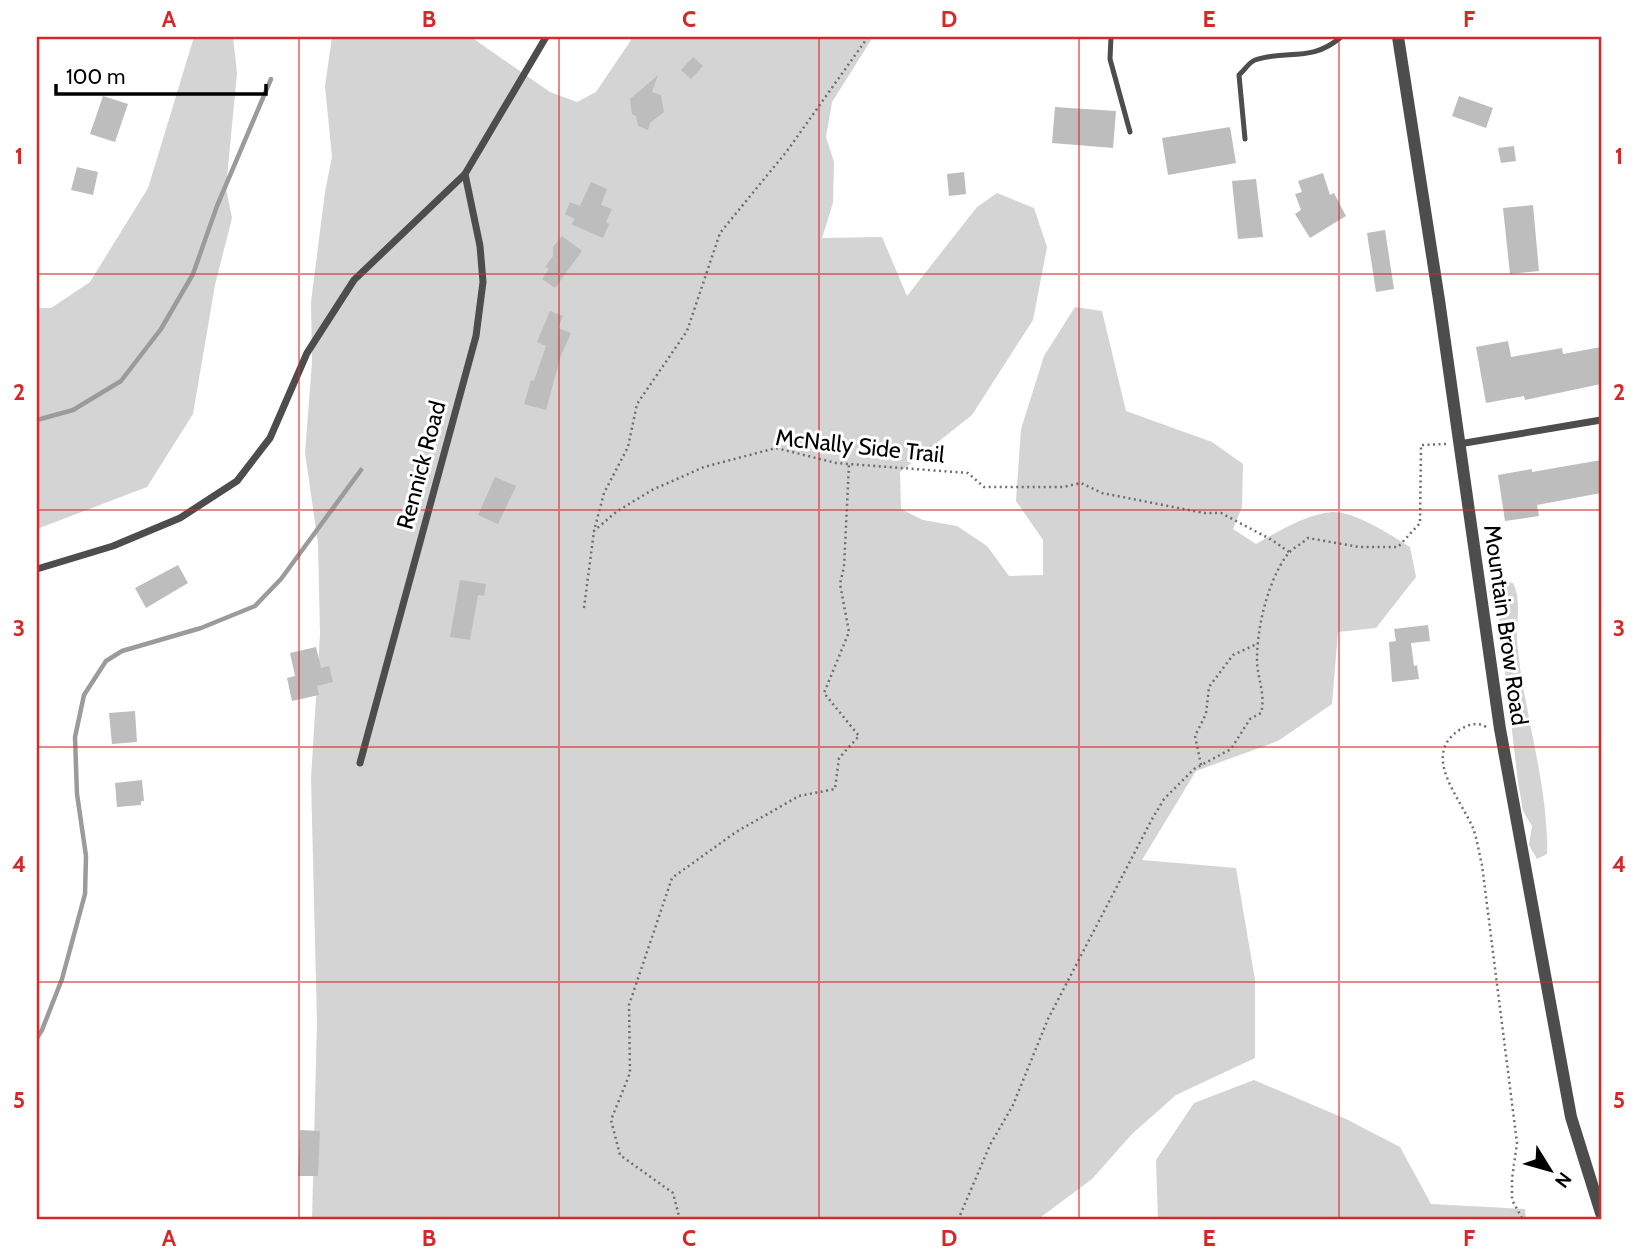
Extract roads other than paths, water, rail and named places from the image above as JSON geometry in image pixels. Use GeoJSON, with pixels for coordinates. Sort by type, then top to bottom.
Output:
{"type":"FeatureCollection","features":[{"type":"Feature","properties":{"kind":"street"},"geometry":{"type":"LineString","coordinates":[[37,569],[113,545],[180,518],[237,481],[270,438],[307,353],[354,280],[465,174],[546,37]]}},
{"type":"Feature","properties":{"kind":"street","name":"Mountain Brow Road"},"geometry":{"type":"LineString","coordinates":[[1398,37],[1500,729],[1571,1117],[1601,1213]]}},
{"type":"Feature","properties":{"kind":"street","name":"Rennick Road"},"geometry":{"type":"LineString","coordinates":[[360,763],[476,336],[483,282],[478,235],[465,174]]}},
{"type":"Feature","properties":{"kind":"street"},"geometry":{"type":"LineString","coordinates":[[1459,444],[1601,420]]}},
{"type":"Feature","properties":{"kind":"lane"},"geometry":{"type":"LineString","coordinates":[[1111,37],[1110,59],[1130,132]]}},
{"type":"Feature","properties":{"kind":"lane"},"geometry":{"type":"LineString","coordinates":[[1245,139],[1239,75],[1253,61],[1315,53],[1341,37]]}},
{"type":"Feature","properties":{"kind":"waterway"},"geometry":{"type":"LineString","coordinates":[[37,420],[73,410],[121,381],[161,329],[193,274],[217,206],[271,79]]}},
{"type":"Feature","properties":{"kind":"waterway"},"geometry":{"type":"LineString","coordinates":[[37,1038],[62,979],[85,894],[86,856],[77,794],[75,737],[84,695],[106,661],[122,651],[201,628],[255,606],[281,579],[361,470]]}}]}
